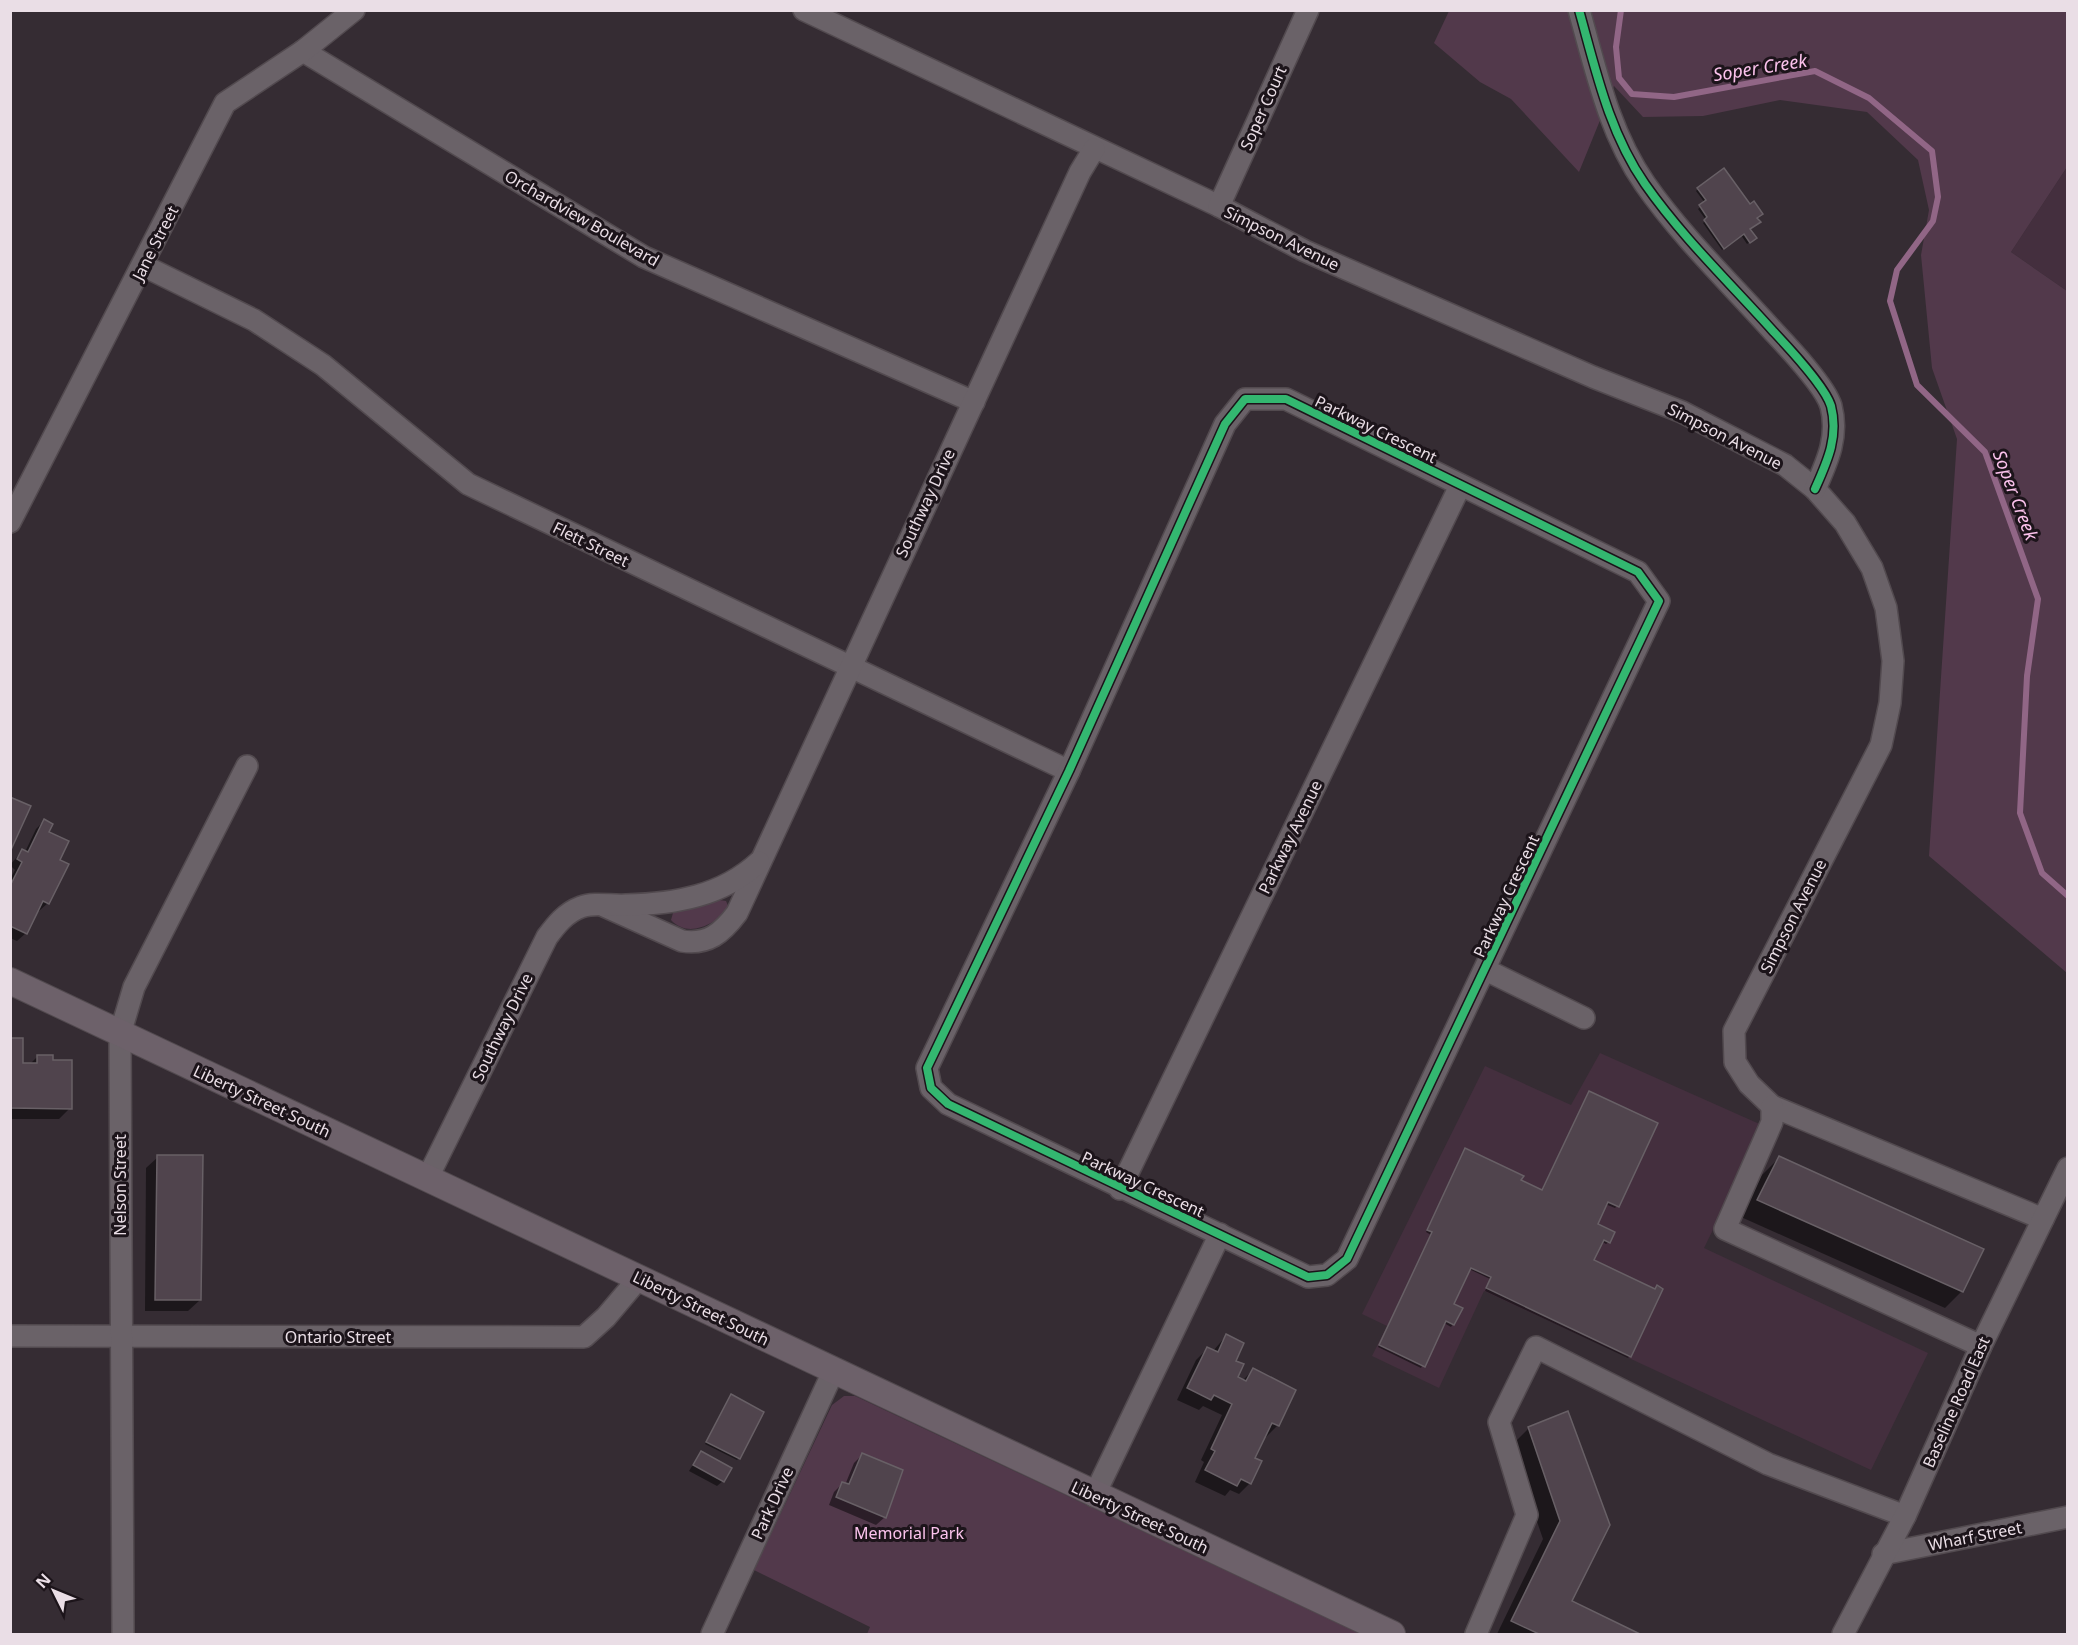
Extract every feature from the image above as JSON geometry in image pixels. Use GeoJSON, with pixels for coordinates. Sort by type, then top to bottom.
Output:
{"type":"FeatureCollection","features":[{"type":"Feature","properties":{"kind":"main road","name":"Liberty Street South"},"geometry":{"type":"LineString","coordinates":[[10,981],[1392,1635]]}},
{"type":"Feature","properties":{"kind":"street","name":"Jane Street"},"geometry":{"type":"LineString","coordinates":[[10,522],[144,266],[225,103],[303,51],[354,10]]}},
{"type":"Feature","properties":{"kind":"street","name":"Simpson Avenue"},"geometry":{"type":"LineString","coordinates":[[804,10],[1094,149],[1219,206],[1305,251],[1593,377],[1682,412],[1785,465],[1815,489],[1845,523],[1872,568],[1886,608],[1893,661],[1890,703],[1881,745],[1734,1031],[1735,1062],[1749,1084],[1772,1106],[2043,1219]]}},
{"type":"Feature","properties":{"kind":"street","name":"Soper Court"},"geometry":{"type":"LineString","coordinates":[[1219,206],[1308,10]]}},
{"type":"Feature","properties":{"kind":"street"},"geometry":{"type":"LineString","coordinates":[[1579,10],[1603,97],[1621,144],[1645,183],[1688,237],[1804,365],[1831,406],[1833,449],[1815,489]]}},
{"type":"Feature","properties":{"kind":"street","name":"Orchardview Boulevard"},"geometry":{"type":"LineString","coordinates":[[303,51],[644,256],[974,402]]}},
{"type":"Feature","properties":{"kind":"street","name":"Southway Drive"},"geometry":{"type":"LineString","coordinates":[[604,906],[682,941],[704,942],[716,935],[737,913],[1080,172],[1094,149]]}},
{"type":"Feature","properties":{"kind":"street","name":"Flett Street"},"geometry":{"type":"LineString","coordinates":[[144,266],[255,320],[323,365],[468,484],[1069,771]]}},
{"type":"Feature","properties":{"kind":"street","name":"Parkway Crescent"},"geometry":{"type":"LineString","coordinates":[[1245,399],[1286,399],[1460,486],[1638,572],[1659,601],[1486,970],[1347,1258],[1327,1275],[1308,1277],[1120,1189],[948,1104],[931,1088],[927,1068],[1069,771],[1225,424],[1245,399]]}},
{"type":"Feature","properties":{"kind":"street","name":"Parkway Avenue"},"geometry":{"type":"LineString","coordinates":[[1120,1189],[1460,486]]}},
{"type":"Feature","properties":{"kind":"street","name":"Nelson Street"},"geometry":{"type":"LineString","coordinates":[[123,1635],[120,1034],[134,987],[247,766]]}},
{"type":"Feature","properties":{"kind":"street","name":"Southway Drive"},"geometry":{"type":"LineString","coordinates":[[427,1179],[547,937],[568,914],[581,907],[659,904],[686,900],[734,882],[761,860]]}},
{"type":"Feature","properties":{"kind":"street"},"geometry":{"type":"LineString","coordinates":[[1486,970],[1584,1018]]}},
{"type":"Feature","properties":{"kind":"street"},"geometry":{"type":"LineString","coordinates":[[1772,1106],[1772,1122],[1725,1229],[1981,1346]]}},
{"type":"Feature","properties":{"kind":"street","name":"Baseline Road East"},"geometry":{"type":"LineString","coordinates":[[1843,1635],[1883,1554],[1905,1516],[1981,1346],[2067,1168]]}},
{"type":"Feature","properties":{"kind":"street"},"geometry":{"type":"LineString","coordinates":[[1095,1496],[1220,1234]]}},
{"type":"Feature","properties":{"kind":"street","name":"Ontario Street"},"geometry":{"type":"LineString","coordinates":[[10,1336],[584,1337],[606,1317],[639,1278]]}},
{"type":"Feature","properties":{"kind":"street"},"geometry":{"type":"LineString","coordinates":[[1476,1635],[1527,1515],[1499,1422],[1536,1347],[1768,1464],[1905,1516]]}},
{"type":"Feature","properties":{"kind":"street","name":"Park Drive"},"geometry":{"type":"LineString","coordinates":[[712,1635],[833,1372]]}},
{"type":"Feature","properties":{"kind":"street","name":"Wharf Street"},"geometry":{"type":"LineString","coordinates":[[1883,1554],[2067,1517]]}},
{"type":"Feature","properties":{"kind":"shaded area"},"geometry":{"type":"Polygon","coordinates":[[[2067,167],[2067,291],[2011,252],[2067,167]]]}},
{"type":"Feature","properties":{"kind":"shaded area"},"geometry":{"type":"Polygon","coordinates":[[[1600,1053],[1764,1126],[1704,1248],[1928,1353],[1871,1470],[1484,1291],[1439,1388],[1372,1356],[1387,1326],[1362,1314],[1485,1066],[1571,1105],[1600,1053]]]}},
{"type":"Feature","properties":{"kind":"green space"},"geometry":{"type":"Polygon","coordinates":[[[1449,11],[2067,11],[2067,167],[2011,252],[2067,291],[2067,973],[1929,856],[1957,439],[1932,368],[1921,255],[1929,210],[1918,160],[1867,112],[1780,100],[1703,116],[1643,117],[1614,86],[1579,172],[1511,99],[1480,82],[1434,43],[1449,11]]]}},
{"type":"Feature","properties":{"kind":"green space"},"geometry":{"type":"Polygon","coordinates":[[[719,900],[726,901],[729,908],[717,919],[702,927],[685,928],[671,920],[673,913],[719,900]]]}},
{"type":"Feature","properties":{"kind":"green space","name":"Memorial Park"},"geometry":{"type":"Polygon","coordinates":[[[844,1396],[855,1396],[1361,1634],[867,1634],[870,1627],[754,1570],[832,1405],[844,1396]]]}},
{"type":"Feature","properties":{"kind":"building"},"geometry":{"type":"Polygon","coordinates":[[[1724,168],[1750,204],[1754,201],[1763,214],[1757,218],[1761,222],[1750,229],[1757,238],[1750,243],[1744,234],[1724,249],[1704,220],[1707,217],[1699,205],[1706,200],[1697,188],[1724,168]]]}},
{"type":"Feature","properties":{"kind":"building"},"geometry":{"type":"Polygon","coordinates":[[[10,797],[31,806],[10,852],[10,797]]]}},
{"type":"Feature","properties":{"kind":"building"},"geometry":{"type":"Polygon","coordinates":[[[44,819],[53,824],[49,832],[69,841],[60,860],[69,864],[49,904],[43,901],[27,934],[10,926],[10,886],[22,862],[17,859],[22,849],[28,852],[44,819]]]}},
{"type":"Feature","properties":{"kind":"building"},"geometry":{"type":"Polygon","coordinates":[[[10,1038],[23,1038],[23,1063],[37,1063],[37,1055],[53,1055],[53,1060],[72,1060],[72,1109],[10,1108],[10,1038]]]}},
{"type":"Feature","properties":{"kind":"building"},"geometry":{"type":"Polygon","coordinates":[[[1589,1091],[1658,1123],[1619,1207],[1608,1202],[1598,1224],[1615,1232],[1610,1243],[1604,1240],[1594,1260],[1655,1289],[1657,1285],[1663,1289],[1631,1357],[1486,1288],[1491,1277],[1471,1268],[1454,1304],[1463,1308],[1454,1325],[1446,1321],[1425,1367],[1379,1345],[1432,1232],[1427,1230],[1465,1148],[1524,1176],[1521,1180],[1542,1190],[1589,1091]]]}},
{"type":"Feature","properties":{"kind":"building"},"geometry":{"type":"Polygon","coordinates":[[[157,1155],[203,1155],[201,1300],[155,1300],[157,1155]]]}},
{"type":"Feature","properties":{"kind":"building"},"geometry":{"type":"Polygon","coordinates":[[[1779,1156],[1984,1249],[1963,1292],[1757,1200],[1779,1156]]]}},
{"type":"Feature","properties":{"kind":"building"},"geometry":{"type":"Polygon","coordinates":[[[1226,1334],[1244,1343],[1236,1361],[1244,1364],[1238,1377],[1246,1381],[1253,1368],[1296,1390],[1279,1426],[1272,1423],[1255,1458],[1262,1461],[1251,1484],[1241,1479],[1237,1486],[1205,1470],[1215,1451],[1211,1449],[1232,1404],[1214,1395],[1211,1400],[1187,1388],[1207,1347],[1218,1352],[1226,1334]]]}},
{"type":"Feature","properties":{"kind":"building"},"geometry":{"type":"Polygon","coordinates":[[[731,1394],[764,1412],[740,1459],[706,1442],[731,1394]]]}},
{"type":"Feature","properties":{"kind":"building"},"geometry":{"type":"Polygon","coordinates":[[[1568,1411],[1610,1525],[1572,1601],[1640,1634],[1539,1634],[1511,1621],[1560,1521],[1528,1427],[1568,1411]]]}},
{"type":"Feature","properties":{"kind":"building"},"geometry":{"type":"Polygon","coordinates":[[[701,1451],[732,1468],[724,1482],[693,1465],[701,1451]]]}},
{"type":"Feature","properties":{"kind":"building"},"geometry":{"type":"Polygon","coordinates":[[[862,1453],[903,1470],[886,1518],[836,1497],[842,1482],[849,1484],[862,1453]]]}},
{"type":"Feature","properties":{"kind":"waterway","name":"Soper Creek"},"geometry":{"type":"LineString","coordinates":[[1621,10],[1616,47],[1619,78],[1632,94],[1674,97],[1815,71],[1869,98],[1932,151],[1938,197],[1933,221],[1897,270],[1890,301],[1917,385],[1985,452],[2038,599],[2027,676],[2020,813],[2042,873],[2068,896]]}},
{"type":"Feature","properties":{"kind":"cycle path"},"geometry":{"type":"LineString","coordinates":[[1579,10],[1613,122],[1645,184],[1690,241],[1805,367],[1822,388],[1831,406],[1833,439],[1815,489]]}},
{"type":"Feature","properties":{"kind":"cycle path"},"geometry":{"type":"LineString","coordinates":[[1245,399],[1286,399],[1638,572],[1659,601],[1347,1259],[1327,1275],[1308,1277],[948,1104],[931,1088],[927,1068],[1069,771],[1225,424],[1245,399]]}}]}
